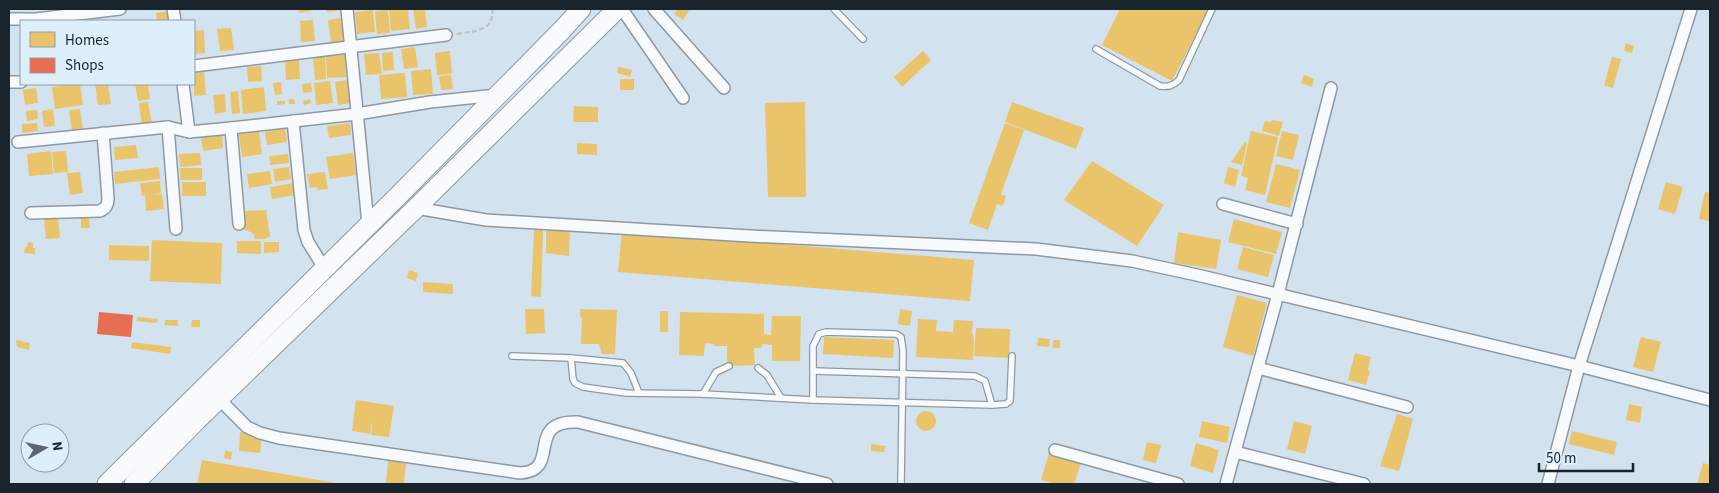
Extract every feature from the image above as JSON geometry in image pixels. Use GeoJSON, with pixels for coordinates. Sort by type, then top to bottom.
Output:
{"type":"FeatureCollection","features":[{"type":"Feature","properties":{"kind":"highway"},"geometry":{"type":"LineString","coordinates":[[107,484],[498,95],[581,9]]}},
{"type":"Feature","properties":{"kind":"highway"},"geometry":{"type":"LineString","coordinates":[[134,484],[617,9]]}},
{"type":"Feature","properties":{"kind":"street"},"geometry":{"type":"LineString","coordinates":[[9,19],[36,19],[120,9]]}},
{"type":"Feature","properties":{"kind":"street"},"geometry":{"type":"LineString","coordinates":[[347,9],[368,224]]}},
{"type":"Feature","properties":{"kind":"street"},"geometry":{"type":"LineString","coordinates":[[622,9],[683,98]]}},
{"type":"Feature","properties":{"kind":"street"},"geometry":{"type":"LineString","coordinates":[[654,9],[724,88]]}},
{"type":"Feature","properties":{"kind":"street"},"geometry":{"type":"LineString","coordinates":[[1548,484],[1579,366],[1691,9]]}},
{"type":"Feature","properties":{"kind":"street"},"geometry":{"type":"LineString","coordinates":[[195,66],[446,35]]}},
{"type":"Feature","properties":{"kind":"street"},"geometry":{"type":"LineString","coordinates":[[183,85],[189,132]]}},
{"type":"Feature","properties":{"kind":"street"},"geometry":{"type":"LineString","coordinates":[[1226,484],[1297,224],[1331,88]]}},
{"type":"Feature","properties":{"kind":"street"},"geometry":{"type":"LineString","coordinates":[[18,142],[168,127],[189,132],[231,128],[357,114],[430,102],[498,95]]}},
{"type":"Feature","properties":{"kind":"street"},"geometry":{"type":"LineString","coordinates":[[293,121],[304,230],[308,242],[324,268]]}},
{"type":"Feature","properties":{"kind":"street"},"geometry":{"type":"LineString","coordinates":[[168,127],[176,229]]}},
{"type":"Feature","properties":{"kind":"street"},"geometry":{"type":"LineString","coordinates":[[231,128],[239,224]]}},
{"type":"Feature","properties":{"kind":"street"},"geometry":{"type":"LineString","coordinates":[[31,213],[100,211],[105,209],[108,204],[108,198],[103,133]]}},
{"type":"Feature","properties":{"kind":"street"},"geometry":{"type":"LineString","coordinates":[[1223,204],[1297,224]]}},
{"type":"Feature","properties":{"kind":"street"},"geometry":{"type":"LineString","coordinates":[[416,208],[486,220],[750,236],[1036,249],[1132,261],[1579,366],[1710,400]]}},
{"type":"Feature","properties":{"kind":"street"},"geometry":{"type":"LineString","coordinates":[[1258,368],[1407,407]]}},
{"type":"Feature","properties":{"kind":"street"},"geometry":{"type":"LineString","coordinates":[[219,399],[247,427],[279,438],[520,473],[530,473],[541,462],[550,429],[557,424],[572,422],[827,484]]}},
{"type":"Feature","properties":{"kind":"street"},"geometry":{"type":"LineString","coordinates":[[1055,450],[1178,484]]}},
{"type":"Feature","properties":{"kind":"street"},"geometry":{"type":"LineString","coordinates":[[1235,452],[1364,484]]}},
{"type":"Feature","properties":{"kind":"lane"},"geometry":{"type":"LineString","coordinates":[[834,9],[863,39]]}},
{"type":"Feature","properties":{"kind":"lane"},"geometry":{"type":"LineString","coordinates":[[1096,50],[1160,86],[1171,86],[1178,80],[1212,9]]}},
{"type":"Feature","properties":{"kind":"lane"},"geometry":{"type":"LineString","coordinates":[[813,400],[814,346],[819,334],[826,332],[896,334],[900,337],[903,351],[901,484]]}},
{"type":"Feature","properties":{"kind":"lane"},"geometry":{"type":"LineString","coordinates":[[512,356],[571,358],[623,363],[631,373],[639,393]]}},
{"type":"Feature","properties":{"kind":"lane"},"geometry":{"type":"LineString","coordinates":[[571,358],[573,379],[579,385],[626,393],[703,394],[813,400],[992,405],[1006,404],[1010,401],[1012,356]]}},
{"type":"Feature","properties":{"kind":"lane"},"geometry":{"type":"LineString","coordinates":[[703,394],[716,372],[728,366]]}},
{"type":"Feature","properties":{"kind":"lane"},"geometry":{"type":"LineString","coordinates":[[758,368],[767,375],[781,398]]}},
{"type":"Feature","properties":{"kind":"lane"},"geometry":{"type":"LineString","coordinates":[[814,371],[979,376],[985,381],[992,405]]}},
{"type":"Feature","properties":{"kind":"path"},"geometry":{"type":"LineString","coordinates":[[446,35],[466,33],[488,27],[491,23],[492,9]]}},
{"type":"Feature","properties":{"kind":"building: Homes"},"geometry":{"type":"Polygon","coordinates":[[[298,9],[311,9],[311,11],[299,13],[298,9]]]}},
{"type":"Feature","properties":{"kind":"building: Homes"},"geometry":{"type":"Polygon","coordinates":[[[326,9],[337,9],[337,11],[326,12],[326,9]]]}},
{"type":"Feature","properties":{"kind":"building: Homes"},"geometry":{"type":"Polygon","coordinates":[[[408,9],[410,29],[391,31],[389,10],[408,9]]]}},
{"type":"Feature","properties":{"kind":"building: Homes"},"geometry":{"type":"Polygon","coordinates":[[[413,9],[425,9],[427,27],[416,29],[413,9]]]}},
{"type":"Feature","properties":{"kind":"building: Homes"},"geometry":{"type":"Polygon","coordinates":[[[678,9],[690,9],[683,20],[674,14],[678,9]]]}},
{"type":"Feature","properties":{"kind":"building: Homes"},"geometry":{"type":"Polygon","coordinates":[[[1120,9],[1209,9],[1172,81],[1102,45],[1120,9]]]}},
{"type":"Feature","properties":{"kind":"building: Homes"},"geometry":{"type":"Polygon","coordinates":[[[373,10],[375,32],[357,34],[355,12],[373,10]]]}},
{"type":"Feature","properties":{"kind":"building: Homes"},"geometry":{"type":"Polygon","coordinates":[[[388,10],[390,33],[377,34],[375,11],[388,10]]]}},
{"type":"Feature","properties":{"kind":"building: Homes"},"geometry":{"type":"Polygon","coordinates":[[[170,11],[171,20],[157,20],[156,13],[170,11]]]}},
{"type":"Feature","properties":{"kind":"building: Homes"},"geometry":{"type":"Polygon","coordinates":[[[341,18],[344,41],[331,42],[328,20],[341,18]]]}},
{"type":"Feature","properties":{"kind":"building: Homes"},"geometry":{"type":"Polygon","coordinates":[[[313,20],[315,41],[301,42],[300,21],[313,20]]]}},
{"type":"Feature","properties":{"kind":"building: Homes"},"geometry":{"type":"Polygon","coordinates":[[[231,28],[234,50],[220,51],[217,29],[231,28]]]}},
{"type":"Feature","properties":{"kind":"building: Homes"},"geometry":{"type":"Polygon","coordinates":[[[204,30],[205,53],[195,54],[195,31],[204,30]]]}},
{"type":"Feature","properties":{"kind":"building: Homes"},"geometry":{"type":"Polygon","coordinates":[[[1626,43],[1634,46],[1632,53],[1624,51],[1626,43]]]}},
{"type":"Feature","properties":{"kind":"building: Homes"},"geometry":{"type":"Polygon","coordinates":[[[415,47],[418,67],[404,69],[401,49],[415,47]]]}},
{"type":"Feature","properties":{"kind":"building: Homes"},"geometry":{"type":"Polygon","coordinates":[[[450,51],[452,74],[437,75],[435,53],[450,51]]]}},
{"type":"Feature","properties":{"kind":"building: Homes"},"geometry":{"type":"Polygon","coordinates":[[[923,51],[931,60],[902,87],[894,77],[923,51]]]}},
{"type":"Feature","properties":{"kind":"building: Homes"},"geometry":{"type":"Polygon","coordinates":[[[393,52],[394,70],[383,71],[382,53],[393,52]]]}},
{"type":"Feature","properties":{"kind":"building: Homes"},"geometry":{"type":"Polygon","coordinates":[[[379,53],[382,74],[366,75],[364,54],[379,53]]]}},
{"type":"Feature","properties":{"kind":"building: Homes"},"geometry":{"type":"Polygon","coordinates":[[[345,55],[346,77],[327,78],[326,56],[345,55]]]}},
{"type":"Feature","properties":{"kind":"building: Homes"},"geometry":{"type":"Polygon","coordinates":[[[313,56],[325,56],[326,79],[315,80],[313,56]]]}},
{"type":"Feature","properties":{"kind":"building: Homes"},"geometry":{"type":"Polygon","coordinates":[[[1612,57],[1621,59],[1613,88],[1604,85],[1612,57]]]}},
{"type":"Feature","properties":{"kind":"building: Homes"},"geometry":{"type":"Polygon","coordinates":[[[299,60],[300,79],[286,80],[285,61],[299,60]]]}},
{"type":"Feature","properties":{"kind":"building: Homes"},"geometry":{"type":"Polygon","coordinates":[[[261,66],[262,81],[248,82],[247,67],[261,66]]]}},
{"type":"Feature","properties":{"kind":"building: Homes"},"geometry":{"type":"Polygon","coordinates":[[[618,67],[632,70],[630,77],[617,73],[618,67]]]}},
{"type":"Feature","properties":{"kind":"building: Homes"},"geometry":{"type":"Polygon","coordinates":[[[431,69],[433,94],[413,95],[411,71],[431,69]]]}},
{"type":"Feature","properties":{"kind":"building: Homes"},"geometry":{"type":"Polygon","coordinates":[[[204,72],[206,95],[194,96],[195,73],[204,72]]]}},
{"type":"Feature","properties":{"kind":"building: Homes"},"geometry":{"type":"Polygon","coordinates":[[[405,73],[407,97],[381,99],[379,75],[405,73]]]}},
{"type":"Feature","properties":{"kind":"building: Homes"},"geometry":{"type":"Polygon","coordinates":[[[451,75],[453,89],[441,90],[439,76],[451,75]]]}},
{"type":"Feature","properties":{"kind":"building: Homes"},"geometry":{"type":"Polygon","coordinates":[[[1304,75],[1314,79],[1312,87],[1301,83],[1304,75]]]}},
{"type":"Feature","properties":{"kind":"building: Homes"},"geometry":{"type":"Polygon","coordinates":[[[620,79],[634,79],[634,90],[620,90],[620,79]]]}},
{"type":"Feature","properties":{"kind":"building: Homes"},"geometry":{"type":"Polygon","coordinates":[[[348,80],[351,103],[338,105],[335,82],[348,80]]]}},
{"type":"Feature","properties":{"kind":"building: Homes"},"geometry":{"type":"Polygon","coordinates":[[[330,81],[333,103],[316,105],[314,83],[330,81]]]}},
{"type":"Feature","properties":{"kind":"building: Homes"},"geometry":{"type":"Polygon","coordinates":[[[281,82],[282,94],[275,95],[273,83],[281,82]]]}},
{"type":"Feature","properties":{"kind":"building: Homes"},"geometry":{"type":"Polygon","coordinates":[[[311,83],[312,92],[303,93],[302,84],[311,83]]]}},
{"type":"Feature","properties":{"kind":"building: Homes"},"geometry":{"type":"Polygon","coordinates":[[[80,85],[83,105],[55,109],[52,87],[80,85]]]}},
{"type":"Feature","properties":{"kind":"building: Homes"},"geometry":{"type":"Polygon","coordinates":[[[95,85],[108,85],[111,104],[98,105],[95,85]]]}},
{"type":"Feature","properties":{"kind":"building: Homes"},"geometry":{"type":"Polygon","coordinates":[[[135,85],[148,85],[150,99],[138,101],[135,85]]]}},
{"type":"Feature","properties":{"kind":"building: Homes"},"geometry":{"type":"Polygon","coordinates":[[[264,87],[266,111],[243,114],[241,90],[264,87]]]}},
{"type":"Feature","properties":{"kind":"building: Homes"},"geometry":{"type":"Polygon","coordinates":[[[36,88],[38,103],[25,105],[23,90],[36,88]]]}},
{"type":"Feature","properties":{"kind":"building: Homes"},"geometry":{"type":"Polygon","coordinates":[[[238,91],[240,113],[232,114],[230,92],[238,91]]]}},
{"type":"Feature","properties":{"kind":"building: Homes"},"geometry":{"type":"Polygon","coordinates":[[[225,94],[226,112],[215,114],[213,95],[225,94]]]}},
{"type":"Feature","properties":{"kind":"building: Homes"},"geometry":{"type":"Polygon","coordinates":[[[289,99],[294,99],[295,104],[289,104],[289,99]]]}},
{"type":"Feature","properties":{"kind":"building: Homes"},"geometry":{"type":"Polygon","coordinates":[[[310,99],[311,103],[304,105],[303,101],[310,99]]]}},
{"type":"Feature","properties":{"kind":"building: Homes"},"geometry":{"type":"Polygon","coordinates":[[[277,101],[285,101],[285,104],[277,105],[277,101]]]}},
{"type":"Feature","properties":{"kind":"building: Homes"},"geometry":{"type":"Polygon","coordinates":[[[148,102],[152,124],[142,125],[139,103],[148,102]]]}},
{"type":"Feature","properties":{"kind":"building: Homes"},"geometry":{"type":"Polygon","coordinates":[[[805,102],[806,197],[768,197],[765,103],[805,102]]]}},
{"type":"Feature","properties":{"kind":"building: Homes"},"geometry":{"type":"Polygon","coordinates":[[[1012,102],[1084,128],[1076,149],[1005,122],[1012,102]]]}},
{"type":"Feature","properties":{"kind":"building: Homes"},"geometry":{"type":"Polygon","coordinates":[[[574,106],[598,107],[598,122],[573,122],[574,106]]]}},
{"type":"Feature","properties":{"kind":"building: Homes"},"geometry":{"type":"Polygon","coordinates":[[[53,109],[55,126],[44,127],[42,111],[53,109]]]}},
{"type":"Feature","properties":{"kind":"building: Homes"},"geometry":{"type":"Polygon","coordinates":[[[80,109],[83,130],[72,131],[69,110],[80,109]]]}},
{"type":"Feature","properties":{"kind":"building: Homes"},"geometry":{"type":"Polygon","coordinates":[[[37,110],[38,119],[27,121],[26,111],[37,110]]]}},
{"type":"Feature","properties":{"kind":"building: Homes"},"geometry":{"type":"Polygon","coordinates":[[[1273,120],[1283,122],[1279,136],[1262,131],[1265,121],[1270,122],[1273,120]]]}},
{"type":"Feature","properties":{"kind":"building: Homes"},"geometry":{"type":"Polygon","coordinates":[[[37,123],[38,131],[22,133],[22,124],[37,123]]]}},
{"type":"Feature","properties":{"kind":"building: Homes"},"geometry":{"type":"Polygon","coordinates":[[[350,123],[351,135],[329,138],[327,126],[350,123]]]}},
{"type":"Feature","properties":{"kind":"building: Homes"},"geometry":{"type":"Polygon","coordinates":[[[1005,123],[1024,130],[1001,194],[1006,196],[1003,206],[997,204],[988,230],[969,223],[1005,123]]]}},
{"type":"Feature","properties":{"kind":"building: Homes"},"geometry":{"type":"Polygon","coordinates":[[[285,128],[287,142],[267,145],[265,132],[285,128]]]}},
{"type":"Feature","properties":{"kind":"building: Homes"},"geometry":{"type":"Polygon","coordinates":[[[259,131],[262,154],[242,157],[239,134],[259,131]]]}},
{"type":"Feature","properties":{"kind":"building: Homes"},"geometry":{"type":"Polygon","coordinates":[[[1251,131],[1278,137],[1265,195],[1245,190],[1248,178],[1241,176],[1251,131]]]}},
{"type":"Feature","properties":{"kind":"building: Homes"},"geometry":{"type":"Polygon","coordinates":[[[1282,131],[1299,135],[1293,160],[1276,156],[1282,131]]]}},
{"type":"Feature","properties":{"kind":"building: Homes"},"geometry":{"type":"Polygon","coordinates":[[[222,135],[223,148],[203,151],[201,137],[222,135]]]}},
{"type":"Feature","properties":{"kind":"building: Homes"},"geometry":{"type":"Polygon","coordinates":[[[1245,142],[1247,144],[1242,165],[1231,162],[1245,142]]]}},
{"type":"Feature","properties":{"kind":"building: Homes"},"geometry":{"type":"Polygon","coordinates":[[[577,143],[597,144],[597,155],[577,154],[577,143]]]}},
{"type":"Feature","properties":{"kind":"building: Homes"},"geometry":{"type":"Polygon","coordinates":[[[136,145],[138,158],[115,160],[114,147],[136,145]]]}},
{"type":"Feature","properties":{"kind":"building: Homes"},"geometry":{"type":"Polygon","coordinates":[[[51,151],[53,174],[29,176],[27,154],[51,151]]]}},
{"type":"Feature","properties":{"kind":"building: Homes"},"geometry":{"type":"Polygon","coordinates":[[[66,151],[68,172],[54,173],[52,152],[66,151]]]}},
{"type":"Feature","properties":{"kind":"building: Homes"},"geometry":{"type":"Polygon","coordinates":[[[200,153],[201,165],[180,167],[179,154],[200,153]]]}},
{"type":"Feature","properties":{"kind":"building: Homes"},"geometry":{"type":"Polygon","coordinates":[[[353,153],[356,175],[330,179],[326,157],[353,153]]]}},
{"type":"Feature","properties":{"kind":"building: Homes"},"geometry":{"type":"Polygon","coordinates":[[[288,154],[289,163],[270,165],[269,156],[288,154]]]}},
{"type":"Feature","properties":{"kind":"building: Homes"},"geometry":{"type":"Polygon","coordinates":[[[1092,161],[1164,205],[1137,246],[1064,200],[1092,161]]]}},
{"type":"Feature","properties":{"kind":"building: Homes"},"geometry":{"type":"Polygon","coordinates":[[[1276,164],[1300,170],[1290,208],[1266,202],[1276,164]]]}},
{"type":"Feature","properties":{"kind":"building: Homes"},"geometry":{"type":"Polygon","coordinates":[[[159,167],[160,179],[115,184],[114,172],[159,167]]]}},
{"type":"Feature","properties":{"kind":"building: Homes"},"geometry":{"type":"Polygon","coordinates":[[[289,167],[291,179],[275,182],[273,169],[289,167]]]}},
{"type":"Feature","properties":{"kind":"building: Homes"},"geometry":{"type":"Polygon","coordinates":[[[1228,167],[1239,170],[1235,187],[1224,183],[1228,167]]]}},
{"type":"Feature","properties":{"kind":"building: Homes"},"geometry":{"type":"Polygon","coordinates":[[[180,168],[202,168],[202,180],[180,180],[180,168]]]}},
{"type":"Feature","properties":{"kind":"building: Homes"},"geometry":{"type":"Polygon","coordinates":[[[270,171],[272,184],[249,188],[247,174],[270,171]]]}},
{"type":"Feature","properties":{"kind":"building: Homes"},"geometry":{"type":"Polygon","coordinates":[[[80,172],[83,193],[70,195],[67,173],[80,172]]]}},
{"type":"Feature","properties":{"kind":"building: Homes"},"geometry":{"type":"Polygon","coordinates":[[[325,172],[328,189],[318,190],[317,187],[310,188],[307,174],[325,172]]]}},
{"type":"Feature","properties":{"kind":"building: Homes"},"geometry":{"type":"Polygon","coordinates":[[[160,181],[161,193],[150,195],[162,194],[164,209],[146,211],[145,195],[142,196],[140,183],[160,181]]]}},
{"type":"Feature","properties":{"kind":"building: Homes"},"geometry":{"type":"Polygon","coordinates":[[[182,182],[206,182],[206,196],[182,196],[182,182]]]}},
{"type":"Feature","properties":{"kind":"building: Homes"},"geometry":{"type":"Polygon","coordinates":[[[1666,182],[1683,187],[1675,214],[1658,209],[1666,182]]]}},
{"type":"Feature","properties":{"kind":"building: Homes"},"geometry":{"type":"Polygon","coordinates":[[[294,183],[295,195],[272,199],[270,187],[294,183]]]}},
{"type":"Feature","properties":{"kind":"building: Homes"},"geometry":{"type":"Polygon","coordinates":[[[1705,192],[1710,193],[1710,221],[1699,219],[1705,192]]]}},
{"type":"Feature","properties":{"kind":"building: Homes"},"geometry":{"type":"Polygon","coordinates":[[[266,210],[270,236],[265,239],[255,239],[254,234],[244,229],[243,211],[266,210]]]}},
{"type":"Feature","properties":{"kind":"building: Homes"},"geometry":{"type":"Polygon","coordinates":[[[58,217],[60,238],[46,239],[44,218],[58,217]]]}},
{"type":"Feature","properties":{"kind":"building: Homes"},"geometry":{"type":"Polygon","coordinates":[[[81,218],[89,218],[90,228],[81,228],[81,218]]]}},
{"type":"Feature","properties":{"kind":"building: Homes"},"geometry":{"type":"Polygon","coordinates":[[[1234,219],[1282,232],[1276,254],[1228,242],[1234,219]]]}},
{"type":"Feature","properties":{"kind":"building: Homes"},"geometry":{"type":"Polygon","coordinates":[[[546,225],[570,228],[569,256],[546,253],[546,225]]]}},
{"type":"Feature","properties":{"kind":"building: Homes"},"geometry":{"type":"Polygon","coordinates":[[[534,230],[543,230],[541,297],[531,296],[534,230]]]}},
{"type":"Feature","properties":{"kind":"building: Homes"},"geometry":{"type":"Polygon","coordinates":[[[622,231],[974,260],[970,301],[618,272],[622,231]]]}},
{"type":"Feature","properties":{"kind":"building: Homes"},"geometry":{"type":"Polygon","coordinates":[[[1178,232],[1221,240],[1216,269],[1174,263],[1178,232]]]}},
{"type":"Feature","properties":{"kind":"building: Homes"},"geometry":{"type":"Polygon","coordinates":[[[152,240],[222,243],[221,284],[150,281],[152,240]]]}},
{"type":"Feature","properties":{"kind":"building: Homes"},"geometry":{"type":"Polygon","coordinates":[[[237,241],[261,241],[261,254],[237,253],[237,241]]]}},
{"type":"Feature","properties":{"kind":"building: Homes"},"geometry":{"type":"Polygon","coordinates":[[[28,242],[33,243],[35,254],[24,253],[28,242]]]}},
{"type":"Feature","properties":{"kind":"building: Homes"},"geometry":{"type":"Polygon","coordinates":[[[264,242],[279,242],[279,252],[264,253],[264,242]]]}},
{"type":"Feature","properties":{"kind":"building: Homes"},"geometry":{"type":"Polygon","coordinates":[[[109,245],[149,246],[149,261],[109,260],[109,245]]]}},
{"type":"Feature","properties":{"kind":"building: Homes"},"geometry":{"type":"Polygon","coordinates":[[[1243,247],[1274,255],[1268,277],[1237,269],[1243,247]]]}},
{"type":"Feature","properties":{"kind":"building: Homes"},"geometry":{"type":"Polygon","coordinates":[[[409,270],[418,273],[416,281],[407,278],[409,270]]]}},
{"type":"Feature","properties":{"kind":"building: Homes"},"geometry":{"type":"Polygon","coordinates":[[[423,282],[453,284],[453,294],[423,292],[423,282]]]}},
{"type":"Feature","properties":{"kind":"building: Homes"},"geometry":{"type":"Polygon","coordinates":[[[1237,295],[1267,303],[1253,356],[1223,347],[1237,295]]]}},
{"type":"Feature","properties":{"kind":"building: Homes"},"geometry":{"type":"Polygon","coordinates":[[[525,309],[544,309],[545,333],[526,334],[525,309]]]}},
{"type":"Feature","properties":{"kind":"building: Homes"},"geometry":{"type":"Polygon","coordinates":[[[580,309],[617,310],[615,354],[602,354],[599,344],[581,344],[582,318],[580,316],[580,309]]]}},
{"type":"Feature","properties":{"kind":"building: Homes"},"geometry":{"type":"Polygon","coordinates":[[[900,309],[912,311],[910,326],[898,324],[900,309]]]}},
{"type":"Feature","properties":{"kind":"building: Homes"},"geometry":{"type":"Polygon","coordinates":[[[660,311],[668,311],[668,332],[660,332],[660,311]]]}},
{"type":"Feature","properties":{"kind":"building: Homes"},"geometry":{"type":"Polygon","coordinates":[[[680,312],[764,314],[764,334],[771,335],[772,316],[801,316],[800,361],[772,361],[772,345],[763,344],[761,348],[754,348],[755,365],[727,366],[727,346],[715,346],[713,344],[705,343],[704,356],[679,355],[680,312]]]}},
{"type":"Feature","properties":{"kind":"building: Homes"},"geometry":{"type":"Polygon","coordinates":[[[138,317],[158,319],[157,323],[136,321],[138,317]]]}},
{"type":"Feature","properties":{"kind":"building: Homes"},"geometry":{"type":"Polygon","coordinates":[[[918,319],[937,320],[936,331],[953,332],[954,320],[973,321],[973,360],[916,357],[918,319]]]}},
{"type":"Feature","properties":{"kind":"building: Homes"},"geometry":{"type":"Polygon","coordinates":[[[166,320],[178,320],[178,326],[164,325],[166,320]]]}},
{"type":"Feature","properties":{"kind":"building: Homes"},"geometry":{"type":"Polygon","coordinates":[[[192,320],[200,320],[200,327],[191,327],[192,320]]]}},
{"type":"Feature","properties":{"kind":"building: Homes"},"geometry":{"type":"Polygon","coordinates":[[[976,328],[1010,329],[1009,358],[974,356],[976,328]]]}},
{"type":"Feature","properties":{"kind":"building: Homes"},"geometry":{"type":"Polygon","coordinates":[[[824,337],[894,340],[893,358],[823,354],[824,337]]]}},
{"type":"Feature","properties":{"kind":"building: Homes"},"geometry":{"type":"Polygon","coordinates":[[[1641,337],[1661,342],[1653,372],[1633,367],[1641,337]]]}},
{"type":"Feature","properties":{"kind":"building: Homes"},"geometry":{"type":"Polygon","coordinates":[[[1038,338],[1050,339],[1049,347],[1037,346],[1038,338]]]}},
{"type":"Feature","properties":{"kind":"building: Homes"},"geometry":{"type":"Polygon","coordinates":[[[16,340],[30,343],[29,350],[17,347],[16,340]]]}},
{"type":"Feature","properties":{"kind":"building: Homes"},"geometry":{"type":"Polygon","coordinates":[[[1053,340],[1060,340],[1060,348],[1053,348],[1053,340]]]}},
{"type":"Feature","properties":{"kind":"building: Homes"},"geometry":{"type":"Polygon","coordinates":[[[132,342],[171,347],[170,354],[131,348],[132,342]]]}},
{"type":"Feature","properties":{"kind":"building: Homes"},"geometry":{"type":"Polygon","coordinates":[[[1355,353],[1371,357],[1366,385],[1348,380],[1355,353]]]}},
{"type":"Feature","properties":{"kind":"building: Homes"},"geometry":{"type":"Polygon","coordinates":[[[356,400],[394,406],[389,437],[371,435],[373,416],[370,434],[352,431],[356,400]]]}},
{"type":"Feature","properties":{"kind":"building: Homes"},"geometry":{"type":"Polygon","coordinates":[[[1629,404],[1642,407],[1640,423],[1626,420],[1629,404]]]}},
{"type":"Feature","properties":{"kind":"building: Homes"},"geometry":{"type":"Polygon","coordinates":[[[926,411],[933,414],[936,421],[933,428],[926,431],[919,428],[916,421],[919,414],[926,411]]]}},
{"type":"Feature","properties":{"kind":"building: Homes"},"geometry":{"type":"Polygon","coordinates":[[[1397,414],[1413,419],[1399,471],[1380,466],[1397,414]]]}},
{"type":"Feature","properties":{"kind":"building: Homes"},"geometry":{"type":"Polygon","coordinates":[[[1202,421],[1230,427],[1227,443],[1199,437],[1202,421]]]}},
{"type":"Feature","properties":{"kind":"building: Homes"},"geometry":{"type":"Polygon","coordinates":[[[1294,421],[1312,426],[1305,454],[1287,449],[1294,421]]]}},
{"type":"Feature","properties":{"kind":"building: Homes"},"geometry":{"type":"Polygon","coordinates":[[[1572,431],[1617,442],[1614,455],[1569,444],[1572,431]]]}},
{"type":"Feature","properties":{"kind":"building: Homes"},"geometry":{"type":"Polygon","coordinates":[[[240,432],[262,435],[260,453],[239,451],[240,432]]]}},
{"type":"Feature","properties":{"kind":"building: Homes"},"geometry":{"type":"Polygon","coordinates":[[[1147,442],[1161,445],[1156,463],[1143,460],[1147,442]]]}},
{"type":"Feature","properties":{"kind":"building: Homes"},"geometry":{"type":"Polygon","coordinates":[[[1196,443],[1219,450],[1213,473],[1190,466],[1196,443]]]}},
{"type":"Feature","properties":{"kind":"building: Homes"},"geometry":{"type":"Polygon","coordinates":[[[871,444],[885,446],[884,452],[871,451],[871,444]]]}},
{"type":"Feature","properties":{"kind":"building: Homes"},"geometry":{"type":"Polygon","coordinates":[[[225,451],[232,452],[231,460],[224,458],[225,451]]]}},
{"type":"Feature","properties":{"kind":"building: Homes"},"geometry":{"type":"Polygon","coordinates":[[[1049,453],[1081,463],[1074,484],[1056,484],[1041,480],[1049,453]]]}},
{"type":"Feature","properties":{"kind":"building: Homes"},"geometry":{"type":"Polygon","coordinates":[[[202,460],[336,483],[336,484],[197,484],[202,460]]]}},
{"type":"Feature","properties":{"kind":"building: Homes"},"geometry":{"type":"Polygon","coordinates":[[[388,461],[406,463],[404,484],[386,484],[388,461]]]}},
{"type":"Feature","properties":{"kind":"building: Homes"},"geometry":{"type":"Polygon","coordinates":[[[1703,463],[1710,465],[1710,484],[1697,484],[1703,463]]]}},
{"type":"Feature","properties":{"kind":"building: Shops"},"geometry":{"type":"Polygon","coordinates":[[[99,312],[133,315],[131,337],[97,334],[99,312]]]}}]}
